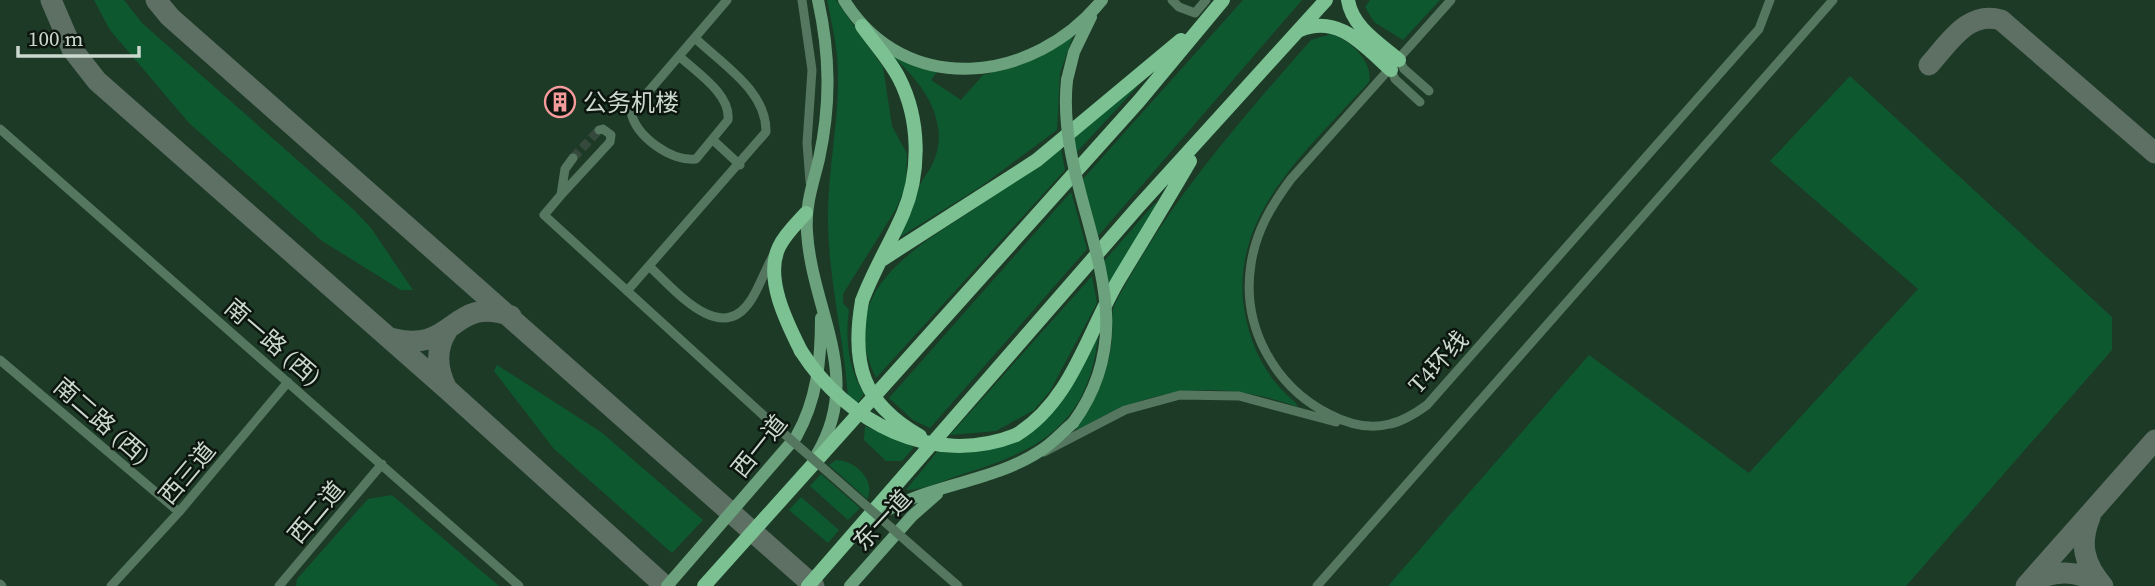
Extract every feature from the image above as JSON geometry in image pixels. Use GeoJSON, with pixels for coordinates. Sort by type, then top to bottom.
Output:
{"type":"FeatureCollection","features":[{"type":"Feature","properties":{"kind":"main road"},"geometry":{"type":"LineString","coordinates":[[808,469],[835,418],[838,386],[835,351],[811,268],[806,213],[819,159],[827,103],[828,51],[818,0]]}},
{"type":"Feature","properties":{"kind":"main road"},"geometry":{"type":"LineString","coordinates":[[844,0],[892,66],[906,94],[915,132],[915,177],[905,210],[883,259],[870,277],[862,301],[856,346],[867,387],[875,400],[896,420],[940,445]]}},
{"type":"Feature","properties":{"kind":"main road"},"geometry":{"type":"LineString","coordinates":[[704,586],[1139,101],[1223,0]]}},
{"type":"Feature","properties":{"kind":"main road"},"geometry":{"type":"LineString","coordinates":[[808,586],[1138,207],[1205,137],[1326,0]]}},
{"type":"Feature","properties":{"kind":"main road"},"geometry":{"type":"LineString","coordinates":[[1348,0],[1352,16],[1395,65]]}},
{"type":"Feature","properties":{"kind":"main road"},"geometry":{"type":"LineString","coordinates":[[862,26],[892,50],[944,67],[982,68],[1036,54],[1060,39],[1100,2]]}},
{"type":"Feature","properties":{"kind":"main road"},"geometry":{"type":"LineString","coordinates":[[858,530],[890,508],[948,485],[1017,463],[1040,451],[1073,423],[1086,404],[1100,371],[1108,336],[1108,312],[1099,261],[1067,131],[1067,80],[1081,34],[1100,2]]}},
{"type":"Feature","properties":{"kind":"main road"},"geometry":{"type":"LineString","coordinates":[[883,259],[1037,160],[1206,19]]}},
{"type":"Feature","properties":{"kind":"main road"},"geometry":{"type":"LineString","coordinates":[[1299,30],[1312,25],[1339,27],[1395,65]]}},
{"type":"Feature","properties":{"kind":"main road"},"geometry":{"type":"LineString","coordinates":[[806,213],[778,249],[778,290],[790,330],[801,351],[827,386],[860,414],[898,434],[940,445],[982,445],[1016,435],[1038,420],[1057,398],[1117,283],[1205,137]]}},
{"type":"Feature","properties":{"kind":"main road","name":"西一道"},"geometry":{"type":"LineString","coordinates":[[667,586],[796,438],[807,418],[818,375],[821,304]]}},
{"type":"Feature","properties":{"kind":"main road","name":"东一道"},"geometry":{"type":"LineString","coordinates":[[850,586],[912,516],[948,485]]}},
{"type":"Feature","properties":{"kind":"street"},"geometry":{"type":"LineString","coordinates":[[679,57],[726,103],[728,120],[696,159],[680,160],[642,133],[632,119],[635,104],[727,0]]}},
{"type":"Feature","properties":{"kind":"street"},"geometry":{"type":"LineString","coordinates":[[802,0],[812,70],[807,143],[810,188]]}},
{"type":"Feature","properties":{"kind":"street"},"geometry":{"type":"LineString","coordinates":[[1172,0],[1178,7],[1195,13],[1206,0]]}},
{"type":"Feature","properties":{"kind":"street","name":"T4环线"},"geometry":{"type":"LineString","coordinates":[[1451,0],[1291,179],[1269,208],[1256,238],[1250,267],[1250,297],[1263,350],[1277,372],[1308,403],[1347,424],[1389,425],[1409,418],[1427,405],[1759,29],[1770,0]]}},
{"type":"Feature","properties":{"kind":"street"},"geometry":{"type":"LineString","coordinates":[[1317,586],[1833,0]]}},
{"type":"Feature","properties":{"kind":"street"},"geometry":{"type":"LineString","coordinates":[[627,291],[740,165],[766,132],[762,106],[695,38]]}},
{"type":"Feature","properties":{"kind":"street"},"geometry":{"type":"LineString","coordinates":[[1420,102],[1395,79],[1395,65],[1404,69],[1429,91]]}},
{"type":"Feature","properties":{"kind":"street","name":"南一路 (西)"},"geometry":{"type":"LineString","coordinates":[[0,129],[519,586]]}},
{"type":"Feature","properties":{"kind":"street"},"geometry":{"type":"LineString","coordinates":[[599,130],[606,130],[611,135],[610,142],[544,215],[773,424],[958,586]]}},
{"type":"Feature","properties":{"kind":"street"},"geometry":{"type":"LineString","coordinates":[[713,140],[740,165]]}},
{"type":"Feature","properties":{"kind":"street"},"geometry":{"type":"LineString","coordinates":[[561,195],[565,169],[573,158]]}},
{"type":"Feature","properties":{"kind":"street"},"geometry":{"type":"LineString","coordinates":[[650,267],[702,314],[720,318],[737,313],[750,301],[778,249]]}},
{"type":"Feature","properties":{"kind":"street","name":"南二路 (西)"},"geometry":{"type":"LineString","coordinates":[[0,359],[179,512]]}},
{"type":"Feature","properties":{"kind":"street","name":"西三道"},"geometry":{"type":"LineString","coordinates":[[111,586],[179,512],[288,382]]}},
{"type":"Feature","properties":{"kind":"street"},"geometry":{"type":"LineString","coordinates":[[1017,463],[1063,445],[1125,410],[1180,395],[1239,396],[1347,424]]}},
{"type":"Feature","properties":{"kind":"street","name":"西二道"},"geometry":{"type":"LineString","coordinates":[[279,586],[382,464]]}},
{"type":"Feature","properties":{"kind":"shaded area"},"geometry":{"type":"Polygon","coordinates":[[[0,0],[2155,0],[2155,586],[0,586],[0,0]]]}},
{"type":"Feature","properties":{"kind":"green space"},"geometry":{"type":"Polygon","coordinates":[[[94,0],[124,0],[142,23],[354,210],[371,228],[413,290],[401,290],[322,241],[189,123],[110,30],[94,0]]]}},
{"type":"Feature","properties":{"kind":"green space"},"geometry":{"type":"Polygon","coordinates":[[[827,0],[836,0],[883,67],[892,126],[907,154],[906,186],[896,209],[843,294],[843,303],[849,310],[847,332],[851,364],[864,394],[857,404],[848,398],[829,245],[828,204],[838,74],[836,46],[827,0]]]}},
{"type":"Feature","properties":{"kind":"green space"},"geometry":{"type":"Polygon","coordinates":[[[1243,0],[1302,0],[1098,236],[1082,180],[1243,0]]]}},
{"type":"Feature","properties":{"kind":"green space"},"geometry":{"type":"Polygon","coordinates":[[[1370,0],[1440,0],[1403,40],[1374,22],[1365,7],[1370,0]]]}},
{"type":"Feature","properties":{"kind":"green space"},"geometry":{"type":"Polygon","coordinates":[[[1074,33],[1060,73],[1057,130],[980,187],[900,237],[922,181],[933,163],[939,132],[936,117],[923,90],[892,56],[937,72],[931,80],[961,100],[983,75],[1009,68],[1074,33]]]}},
{"type":"Feature","properties":{"kind":"green space"},"geometry":{"type":"Polygon","coordinates":[[[1331,34],[1359,52],[1368,67],[1369,82],[1315,140],[1268,200],[1252,233],[1244,268],[1244,306],[1255,348],[1271,377],[1298,407],[1240,392],[1185,391],[1132,404],[1078,430],[1076,427],[1090,407],[1108,364],[1113,308],[1157,233],[1230,134],[1311,40],[1331,34]]]}},
{"type":"Feature","properties":{"kind":"green space"},"geometry":{"type":"Polygon","coordinates":[[[1850,76],[2112,317],[2112,350],[1906,586],[1388,586],[1589,355],[1749,473],[1918,289],[1770,161],[1850,76]]]}},
{"type":"Feature","properties":{"kind":"green space"},"geometry":{"type":"Polygon","coordinates":[[[1137,87],[1076,153],[1073,139],[1137,87]]]}},
{"type":"Feature","properties":{"kind":"green space"},"geometry":{"type":"Polygon","coordinates":[[[1061,148],[1065,170],[876,378],[866,348],[865,321],[872,298],[886,277],[927,241],[1061,148]]]}},
{"type":"Feature","properties":{"kind":"green space"},"geometry":{"type":"Polygon","coordinates":[[[1071,192],[1087,249],[930,428],[913,420],[889,398],[1071,192]]]}},
{"type":"Feature","properties":{"kind":"green space"},"geometry":{"type":"Polygon","coordinates":[[[1155,203],[1157,205],[1109,284],[1104,261],[1155,203]]]}},
{"type":"Feature","properties":{"kind":"green space"},"geometry":{"type":"Polygon","coordinates":[[[1092,276],[1097,303],[1050,391],[1034,410],[996,431],[950,435],[1092,276]]]}},
{"type":"Feature","properties":{"kind":"green space"},"geometry":{"type":"Polygon","coordinates":[[[1099,328],[1086,387],[1059,426],[1018,454],[934,484],[906,490],[937,452],[971,452],[999,447],[1022,437],[1041,423],[1058,405],[1072,383],[1099,328]]]}},
{"type":"Feature","properties":{"kind":"green space"},"geometry":{"type":"Polygon","coordinates":[[[497,365],[601,432],[703,520],[672,553],[554,449],[494,371],[497,365]]]}},
{"type":"Feature","properties":{"kind":"green space"},"geometry":{"type":"Polygon","coordinates":[[[865,426],[914,447],[902,461],[886,461],[864,440],[865,426]]]}},
{"type":"Feature","properties":{"kind":"green space"},"geometry":{"type":"Polygon","coordinates":[[[836,460],[857,468],[867,479],[867,499],[829,465],[836,460]]]}},
{"type":"Feature","properties":{"kind":"green space"},"geometry":{"type":"Polygon","coordinates":[[[821,474],[860,508],[848,520],[810,486],[821,474]]]}},
{"type":"Feature","properties":{"kind":"green space"},"geometry":{"type":"Polygon","coordinates":[[[392,495],[499,586],[296,586],[297,579],[368,499],[392,495]]]}},
{"type":"Feature","properties":{"kind":"green space"},"geometry":{"type":"Polygon","coordinates":[[[801,497],[839,530],[828,543],[789,510],[801,497]]]}},
{"type":"Feature","properties":{"kind":"taxiway"},"geometry":{"type":"LineString","coordinates":[[51,0],[72,49],[97,81],[448,390],[665,586]]}},
{"type":"Feature","properties":{"kind":"taxiway"},"geometry":{"type":"LineString","coordinates":[[156,0],[170,17],[814,586]]}},
{"type":"Feature","properties":{"kind":"taxiway"},"geometry":{"type":"LineString","coordinates":[[1929,65],[1952,38],[1969,24],[1989,18],[2001,20],[2155,153]]}},
{"type":"Feature","properties":{"kind":"taxiway"},"geometry":{"type":"LineString","coordinates":[[390,338],[412,341],[428,339],[476,313],[491,311],[511,316]]}},
{"type":"Feature","properties":{"kind":"taxiway"},"geometry":{"type":"LineString","coordinates":[[447,331],[439,353],[441,375],[447,389]]}},
{"type":"Feature","properties":{"kind":"taxiway"},"geometry":{"type":"LineString","coordinates":[[2026,586],[2155,440]]}},
{"type":"Feature","properties":{"kind":"taxiway"},"geometry":{"type":"LineString","coordinates":[[2090,517],[2085,536],[2085,553],[2091,570],[2103,586]]}},
{"type":"Feature","properties":{"kind":"taxiway"},"geometry":{"type":"LineString","coordinates":[[2031,583],[2048,575],[2066,573],[2083,576],[2100,584]]}},
{"type":"Feature","properties":{"kind":"tunnel"},"geometry":{"type":"LineString","coordinates":[[573,158],[599,130]]}},
{"type":"Feature","properties":{"kind":"place","name":"公务机楼"},"geometry":{"type":"Point","coordinates":[560,102]}}]}
